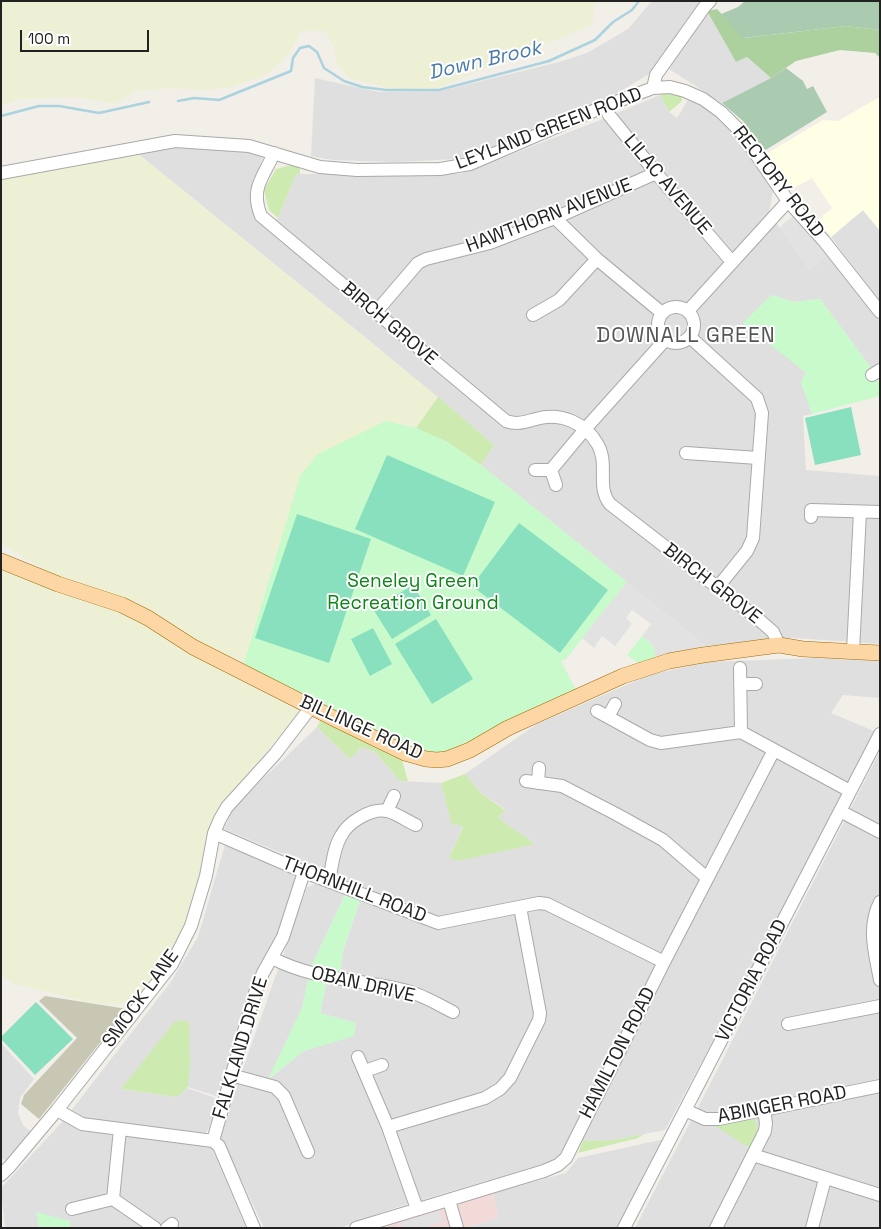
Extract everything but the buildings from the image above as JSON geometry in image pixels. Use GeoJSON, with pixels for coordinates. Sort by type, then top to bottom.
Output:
{"type":"FeatureCollection","features":[{"type":"Feature","properties":{"kind":"main road","name":"BILLINGE ROAD"},"geometry":{"type":"LineString","coordinates":[[1,561],[58,584],[122,605],[148,618],[193,647],[311,707],[405,753],[426,759],[447,759],[470,750],[508,728],[630,673],[683,659],[779,646],[880,653]]}},
{"type":"Feature","properties":{"kind":"street"},"geometry":{"type":"LineString","coordinates":[[653,88],[656,75],[710,1]]}},
{"type":"Feature","properties":{"kind":"street","name":"RECTORY ROAD"},"geometry":{"type":"LineString","coordinates":[[653,88],[670,87],[703,99],[740,131],[788,201],[824,241],[880,312]]}},
{"type":"Feature","properties":{"kind":"street","name":"LEYLAND GREEN ROAD"},"geometry":{"type":"LineString","coordinates":[[1,173],[175,141],[249,146],[320,167],[339,169],[422,170],[456,167],[470,164],[605,106],[653,88]]}},
{"type":"Feature","properties":{"kind":"street","name":"LILAC AVENUE"},"geometry":{"type":"LineString","coordinates":[[605,106],[609,115],[656,173],[732,262]]}},
{"type":"Feature","properties":{"kind":"street","name":"BIRCH GROVE"},"geometry":{"type":"LineString","coordinates":[[274,152],[257,189],[256,199],[261,216],[506,422],[514,424],[543,417],[560,417],[586,428],[599,446],[602,454],[604,468],[603,492],[610,504],[773,632],[779,646]]}},
{"type":"Feature","properties":{"kind":"street","name":"HAWTHORN AVENUE"},"geometry":{"type":"LineString","coordinates":[[376,312],[418,263],[426,259],[490,243],[555,218],[656,173]]}},
{"type":"Feature","properties":{"kind":"street"},"geometry":{"type":"LineString","coordinates":[[688,311],[788,201]]}},
{"type":"Feature","properties":{"kind":"street"},"geometry":{"type":"LineString","coordinates":[[555,218],[597,259],[662,314]]}},
{"type":"Feature","properties":{"kind":"street"},"geometry":{"type":"LineString","coordinates":[[534,315],[559,300],[597,259]]}},
{"type":"Feature","properties":{"kind":"street"},"geometry":{"type":"LineString","coordinates":[[678,307],[688,311],[692,316],[695,327],[690,337],[686,341],[675,344],[665,340],[658,330],[662,314],[666,310],[678,307]]}},
{"type":"Feature","properties":{"kind":"street"},"geometry":{"type":"LineString","coordinates":[[690,337],[757,398],[762,413],[753,538],[746,551],[718,587]]}},
{"type":"Feature","properties":{"kind":"street"},"geometry":{"type":"LineString","coordinates":[[551,470],[665,340]]}},
{"type":"Feature","properties":{"kind":"street"},"geometry":{"type":"LineString","coordinates":[[686,452],[758,458]]}},
{"type":"Feature","properties":{"kind":"street"},"geometry":{"type":"LineString","coordinates":[[535,470],[551,470]]}},
{"type":"Feature","properties":{"kind":"street"},"geometry":{"type":"LineString","coordinates":[[551,470],[556,485]]}},
{"type":"Feature","properties":{"kind":"street"},"geometry":{"type":"LineString","coordinates":[[811,517],[811,510],[880,512]]}},
{"type":"Feature","properties":{"kind":"street"},"geometry":{"type":"LineString","coordinates":[[853,651],[860,512]]}},
{"type":"Feature","properties":{"kind":"street"},"geometry":{"type":"LineString","coordinates":[[740,668],[742,732]]}},
{"type":"Feature","properties":{"kind":"street"},"geometry":{"type":"LineString","coordinates":[[740,684],[756,684]]}},
{"type":"Feature","properties":{"kind":"street"},"geometry":{"type":"LineString","coordinates":[[615,704],[602,714],[650,740],[661,743],[742,732],[850,791]]}},
{"type":"Feature","properties":{"kind":"street","name":"SMOCK LANE"},"geometry":{"type":"LineString","coordinates":[[1,1175],[56,1110],[172,964],[191,926],[206,876],[214,833],[227,807],[275,754],[311,707]]}},
{"type":"Feature","properties":{"kind":"street","name":"VICTORIA ROAD"},"geometry":{"type":"LineString","coordinates":[[624,1228],[880,734]]}},
{"type":"Feature","properties":{"kind":"street","name":"HAMILTON ROAD"},"geometry":{"type":"LineString","coordinates":[[356,1228],[544,1172],[558,1165],[566,1158],[664,962],[774,750]]}},
{"type":"Feature","properties":{"kind":"street"},"geometry":{"type":"LineString","coordinates":[[539,768],[532,782],[562,786],[663,840],[707,878]]}},
{"type":"Feature","properties":{"kind":"street"},"geometry":{"type":"LineString","coordinates":[[387,812],[394,796]]}},
{"type":"Feature","properties":{"kind":"street"},"geometry":{"type":"LineString","coordinates":[[840,811],[880,832]]}},
{"type":"Feature","properties":{"kind":"street"},"geometry":{"type":"LineString","coordinates":[[329,881],[341,835],[363,816],[376,812],[387,812],[416,825]]}},
{"type":"Feature","properties":{"kind":"street","name":"THORNHILL ROAD"},"geometry":{"type":"LineString","coordinates":[[214,833],[304,872],[438,923],[538,903],[547,904],[664,962]]}},
{"type":"Feature","properties":{"kind":"street","name":"FALKLAND DRIVE"},"geometry":{"type":"LineString","coordinates":[[213,1140],[255,992],[283,937],[304,872]]}},
{"type":"Feature","properties":{"kind":"street"},"geometry":{"type":"LineString","coordinates":[[880,902],[876,909],[872,929],[880,980]]}},
{"type":"Feature","properties":{"kind":"street"},"geometry":{"type":"LineString","coordinates":[[388,1127],[485,1098],[500,1089],[510,1078],[539,1020],[540,1013],[520,907]]}},
{"type":"Feature","properties":{"kind":"street","name":"OBAN DRIVE"},"geometry":{"type":"LineString","coordinates":[[272,958],[291,968],[312,974],[409,991],[453,1012]]}},
{"type":"Feature","properties":{"kind":"street"},"geometry":{"type":"LineString","coordinates":[[794,1018],[880,1006]]}},
{"type":"Feature","properties":{"kind":"street"},"geometry":{"type":"LineString","coordinates":[[358,1057],[388,1127],[417,1209]]}},
{"type":"Feature","properties":{"kind":"street"},"geometry":{"type":"LineString","coordinates":[[365,1071],[382,1065]]}},
{"type":"Feature","properties":{"kind":"street"},"geometry":{"type":"LineString","coordinates":[[231,1075],[274,1087],[284,1096],[309,1156]]}},
{"type":"Feature","properties":{"kind":"street","name":"ABINGER ROAD"},"geometry":{"type":"LineString","coordinates":[[685,1110],[709,1120],[764,1111],[880,1086]]}},
{"type":"Feature","properties":{"kind":"street"},"geometry":{"type":"LineString","coordinates":[[56,1110],[82,1124],[213,1140],[220,1146],[254,1228]]}},
{"type":"Feature","properties":{"kind":"street"},"geometry":{"type":"LineString","coordinates":[[716,1228],[766,1127],[764,1111]]}},
{"type":"Feature","properties":{"kind":"street"},"geometry":{"type":"LineString","coordinates":[[112,1199],[120,1129]]}},
{"type":"Feature","properties":{"kind":"street"},"geometry":{"type":"LineString","coordinates":[[753,1155],[880,1195]]}},
{"type":"Feature","properties":{"kind":"street"},"geometry":{"type":"LineString","coordinates":[[812,1228],[825,1178]]}},
{"type":"Feature","properties":{"kind":"street"},"geometry":{"type":"LineString","coordinates":[[72,1208],[112,1199],[155,1228]]}},
{"type":"Feature","properties":{"kind":"street"},"geometry":{"type":"LineString","coordinates":[[449,1200],[457,1228]]}},
{"type":"Feature","properties":{"kind":"shaded area"},"geometry":{"type":"Polygon","coordinates":[[[1,1],[596,1],[592,25],[438,88],[397,90],[349,78],[336,62],[334,46],[325,31],[301,31],[290,53],[268,74],[232,87],[207,90],[170,88],[136,91],[116,104],[75,97],[19,99],[1,106],[1,1]]]}},
{"type":"Feature","properties":{"kind":"shaded area"},"geometry":{"type":"Polygon","coordinates":[[[652,1],[706,1],[654,71],[616,94],[499,146],[459,159],[395,162],[333,160],[311,156],[315,78],[379,92],[441,91],[559,62],[587,53],[628,29],[652,1]]]}},
{"type":"Feature","properties":{"kind":"shaded area"},"geometry":{"type":"Polygon","coordinates":[[[745,1],[880,1],[880,30],[846,26],[743,38],[721,14],[738,7],[745,1]]]}},
{"type":"Feature","properties":{"kind":"shaded area"},"geometry":{"type":"Polygon","coordinates":[[[707,11],[736,62],[747,57],[771,78],[722,103],[669,69],[707,11]]]}},
{"type":"Feature","properties":{"kind":"shaded area"},"geometry":{"type":"Polygon","coordinates":[[[786,68],[803,81],[807,89],[813,86],[827,112],[764,151],[743,121],[722,103],[771,78],[786,68]]]}},
{"type":"Feature","properties":{"kind":"shaded area"},"geometry":{"type":"Polygon","coordinates":[[[660,95],[669,112],[677,118],[691,95],[720,116],[741,138],[773,190],[769,213],[810,270],[828,254],[880,317],[880,364],[872,369],[820,299],[794,302],[771,295],[806,373],[801,382],[812,414],[803,416],[806,470],[880,476],[880,644],[793,638],[706,646],[481,465],[494,445],[376,346],[137,153],[173,147],[250,150],[263,157],[250,191],[253,208],[266,225],[278,218],[296,174],[460,174],[660,95]]]}},
{"type":"Feature","properties":{"kind":"shaded area"},"geometry":{"type":"Polygon","coordinates":[[[880,97],[880,231],[863,210],[831,237],[817,221],[832,208],[812,178],[788,191],[766,154],[823,120],[838,121],[880,97]]]}},
{"type":"Feature","properties":{"kind":"shaded area"},"geometry":{"type":"Polygon","coordinates":[[[137,153],[438,397],[416,428],[386,421],[300,476],[243,666],[59,578],[1,544],[1,176],[137,153]]]}},
{"type":"Feature","properties":{"kind":"shaded area"},"geometry":{"type":"Polygon","coordinates":[[[863,210],[880,231],[880,302],[831,237],[863,210]]]}},
{"type":"Feature","properties":{"kind":"shaded area"},"geometry":{"type":"Polygon","coordinates":[[[795,214],[828,254],[810,270],[779,228],[795,214]]]}},
{"type":"Feature","properties":{"kind":"shaded area"},"geometry":{"type":"Polygon","coordinates":[[[1,567],[139,618],[210,664],[244,679],[301,709],[214,815],[207,837],[191,912],[170,957],[132,1004],[93,1003],[14,984],[1,976],[1,567]]]}},
{"type":"Feature","properties":{"kind":"shaded area"},"geometry":{"type":"Polygon","coordinates":[[[627,582],[706,646],[656,657],[653,645],[642,636],[651,624],[632,610],[626,618],[632,624],[615,646],[602,636],[594,648],[582,638],[627,582]]]}},
{"type":"Feature","properties":{"kind":"shaded area"},"geometry":{"type":"Polygon","coordinates":[[[815,658],[880,661],[880,698],[843,695],[831,713],[874,731],[808,865],[665,1130],[614,1140],[583,1141],[549,1162],[388,1210],[340,1228],[264,1228],[221,1137],[222,1128],[307,887],[318,883],[345,895],[311,967],[302,1008],[270,1078],[304,1051],[354,1035],[356,1023],[320,1013],[327,980],[339,981],[343,951],[360,900],[360,886],[224,829],[231,813],[245,796],[317,727],[350,759],[361,747],[375,752],[400,781],[441,783],[452,825],[463,826],[449,858],[535,844],[498,818],[505,809],[482,794],[465,774],[537,724],[649,675],[708,662],[815,658]]]}},
{"type":"Feature","properties":{"kind":"shaded area"},"geometry":{"type":"Polygon","coordinates":[[[880,751],[880,1228],[635,1228],[708,1088],[880,751]]]}},
{"type":"Feature","properties":{"kind":"shaded area"},"geometry":{"type":"Polygon","coordinates":[[[226,841],[293,871],[296,884],[283,924],[247,1001],[219,1097],[188,1087],[190,1066],[188,1021],[121,1089],[177,1097],[187,1088],[218,1099],[209,1128],[204,1135],[215,1155],[246,1228],[5,1228],[1,1188],[63,1121],[170,983],[198,937],[226,841]]]}},
{"type":"Feature","properties":{"kind":"shaded area"},"geometry":{"type":"Polygon","coordinates":[[[45,996],[127,1009],[39,1119],[21,1104],[24,1095],[77,1038],[39,1001],[45,996]]]}},
{"type":"Feature","properties":{"kind":"shaded area"},"geometry":{"type":"Polygon","coordinates":[[[1,1043],[34,1079],[20,1098],[18,1113],[23,1125],[31,1132],[6,1160],[1,1159],[1,1043]]]}},
{"type":"Feature","properties":{"kind":"shaded area"},"geometry":{"type":"Polygon","coordinates":[[[664,1139],[618,1228],[464,1228],[498,1218],[493,1193],[566,1173],[578,1158],[664,1139]]]}},
{"type":"Feature","properties":{"kind":"shaded area"},"geometry":{"type":"Polygon","coordinates":[[[493,1193],[498,1218],[464,1228],[387,1228],[386,1225],[493,1193]]]}},
{"type":"Feature","properties":{"kind":"shaded area"},"geometry":{"type":"Polygon","coordinates":[[[440,1211],[443,1221],[421,1228],[403,1228],[401,1222],[440,1211]]]}},
{"type":"Feature","properties":{"kind":"green space"},"geometry":{"type":"Polygon","coordinates":[[[717,9],[744,38],[846,26],[880,30],[880,58],[875,53],[840,50],[796,61],[771,78],[747,57],[736,62],[707,11],[717,9]]]}},
{"type":"Feature","properties":{"kind":"green space"},"geometry":{"type":"Polygon","coordinates":[[[669,93],[683,96],[681,102],[669,112],[660,95],[669,93]]]}},
{"type":"Feature","properties":{"kind":"green space"},"geometry":{"type":"Polygon","coordinates":[[[295,164],[300,166],[300,174],[296,174],[278,218],[269,210],[264,190],[276,169],[295,164]]]}},
{"type":"Feature","properties":{"kind":"green space"},"geometry":{"type":"Polygon","coordinates":[[[771,295],[794,302],[820,299],[872,369],[880,385],[880,396],[812,414],[801,382],[806,373],[743,323],[771,295]]]}},
{"type":"Feature","properties":{"kind":"green space"},"geometry":{"type":"Polygon","coordinates":[[[438,397],[494,445],[481,465],[447,442],[416,428],[438,397]]]}},
{"type":"Feature","properties":{"kind":"green space"},"geometry":{"type":"Polygon","coordinates":[[[851,407],[861,455],[815,465],[805,418],[851,407]]]}},
{"type":"Feature","properties":{"kind":"green space","name":"Seneley Green Recreation Ground"},"geometry":{"type":"Polygon","coordinates":[[[386,421],[416,428],[447,442],[481,465],[627,582],[566,659],[561,661],[576,690],[517,716],[460,747],[440,753],[415,751],[243,666],[300,476],[318,454],[386,421]]]}},
{"type":"Feature","properties":{"kind":"green space"},"geometry":{"type":"Polygon","coordinates":[[[387,455],[495,502],[463,576],[355,529],[387,455]]]}},
{"type":"Feature","properties":{"kind":"green space"},"geometry":{"type":"Polygon","coordinates":[[[297,514],[371,539],[329,663],[255,638],[297,514]]]}},
{"type":"Feature","properties":{"kind":"green space"},"geometry":{"type":"Polygon","coordinates":[[[519,523],[608,590],[560,653],[472,586],[519,523]]]}},
{"type":"Feature","properties":{"kind":"green space"},"geometry":{"type":"Polygon","coordinates":[[[413,585],[431,615],[392,639],[373,609],[413,585]]]}},
{"type":"Feature","properties":{"kind":"green space"},"geometry":{"type":"Polygon","coordinates":[[[436,619],[473,679],[432,704],[395,644],[436,619]]]}},
{"type":"Feature","properties":{"kind":"green space"},"geometry":{"type":"Polygon","coordinates":[[[373,628],[392,664],[370,676],[351,639],[373,628]]]}},
{"type":"Feature","properties":{"kind":"green space"},"geometry":{"type":"Polygon","coordinates":[[[642,636],[653,645],[656,657],[638,663],[627,655],[642,636]]]}},
{"type":"Feature","properties":{"kind":"green space"},"geometry":{"type":"Polygon","coordinates":[[[320,721],[401,756],[408,781],[400,781],[375,752],[361,747],[350,759],[317,727],[320,721]]]}},
{"type":"Feature","properties":{"kind":"green space"},"geometry":{"type":"Polygon","coordinates":[[[465,774],[482,794],[505,810],[498,818],[535,844],[458,861],[449,858],[463,827],[457,824],[452,825],[441,783],[465,774]]]}},
{"type":"Feature","properties":{"kind":"green space"},"geometry":{"type":"Polygon","coordinates":[[[345,895],[360,900],[343,951],[339,982],[327,980],[320,1013],[356,1023],[354,1036],[304,1051],[268,1079],[302,1008],[311,967],[345,895]]]}},
{"type":"Feature","properties":{"kind":"green space"},"geometry":{"type":"Polygon","coordinates":[[[36,1002],[73,1039],[35,1075],[1,1037],[36,1002]]]}},
{"type":"Feature","properties":{"kind":"green space"},"geometry":{"type":"Polygon","coordinates":[[[175,1021],[189,1021],[190,1066],[188,1087],[177,1097],[121,1089],[175,1021]]]}},
{"type":"Feature","properties":{"kind":"green space"},"geometry":{"type":"Polygon","coordinates":[[[753,1117],[757,1129],[750,1148],[715,1126],[753,1117]]]}},
{"type":"Feature","properties":{"kind":"green space"},"geometry":{"type":"Polygon","coordinates":[[[644,1134],[638,1138],[578,1153],[583,1141],[614,1140],[644,1134]]]}},
{"type":"Feature","properties":{"kind":"green space"},"geometry":{"type":"Polygon","coordinates":[[[36,1212],[70,1221],[71,1228],[39,1228],[36,1212]]]}},
{"type":"Feature","properties":{"kind":"waterway","name":"Down Brook"},"geometry":{"type":"LineString","coordinates":[[178,101],[194,98],[219,100],[291,71],[293,58],[300,48],[309,46],[317,52],[324,68],[344,81],[362,87],[386,90],[439,90],[549,61],[595,40],[613,22],[632,10],[639,1]]}},
{"type":"Feature","properties":{"kind":"waterway","name":"Down Brook"},"geometry":{"type":"LineString","coordinates":[[1,116],[39,106],[59,106],[99,113],[149,102]]}},
{"type":"Feature","properties":{"kind":"district","name":"DOWNALL GREEN"},"geometry":{"type":"Point","coordinates":[686,336]}}]}
